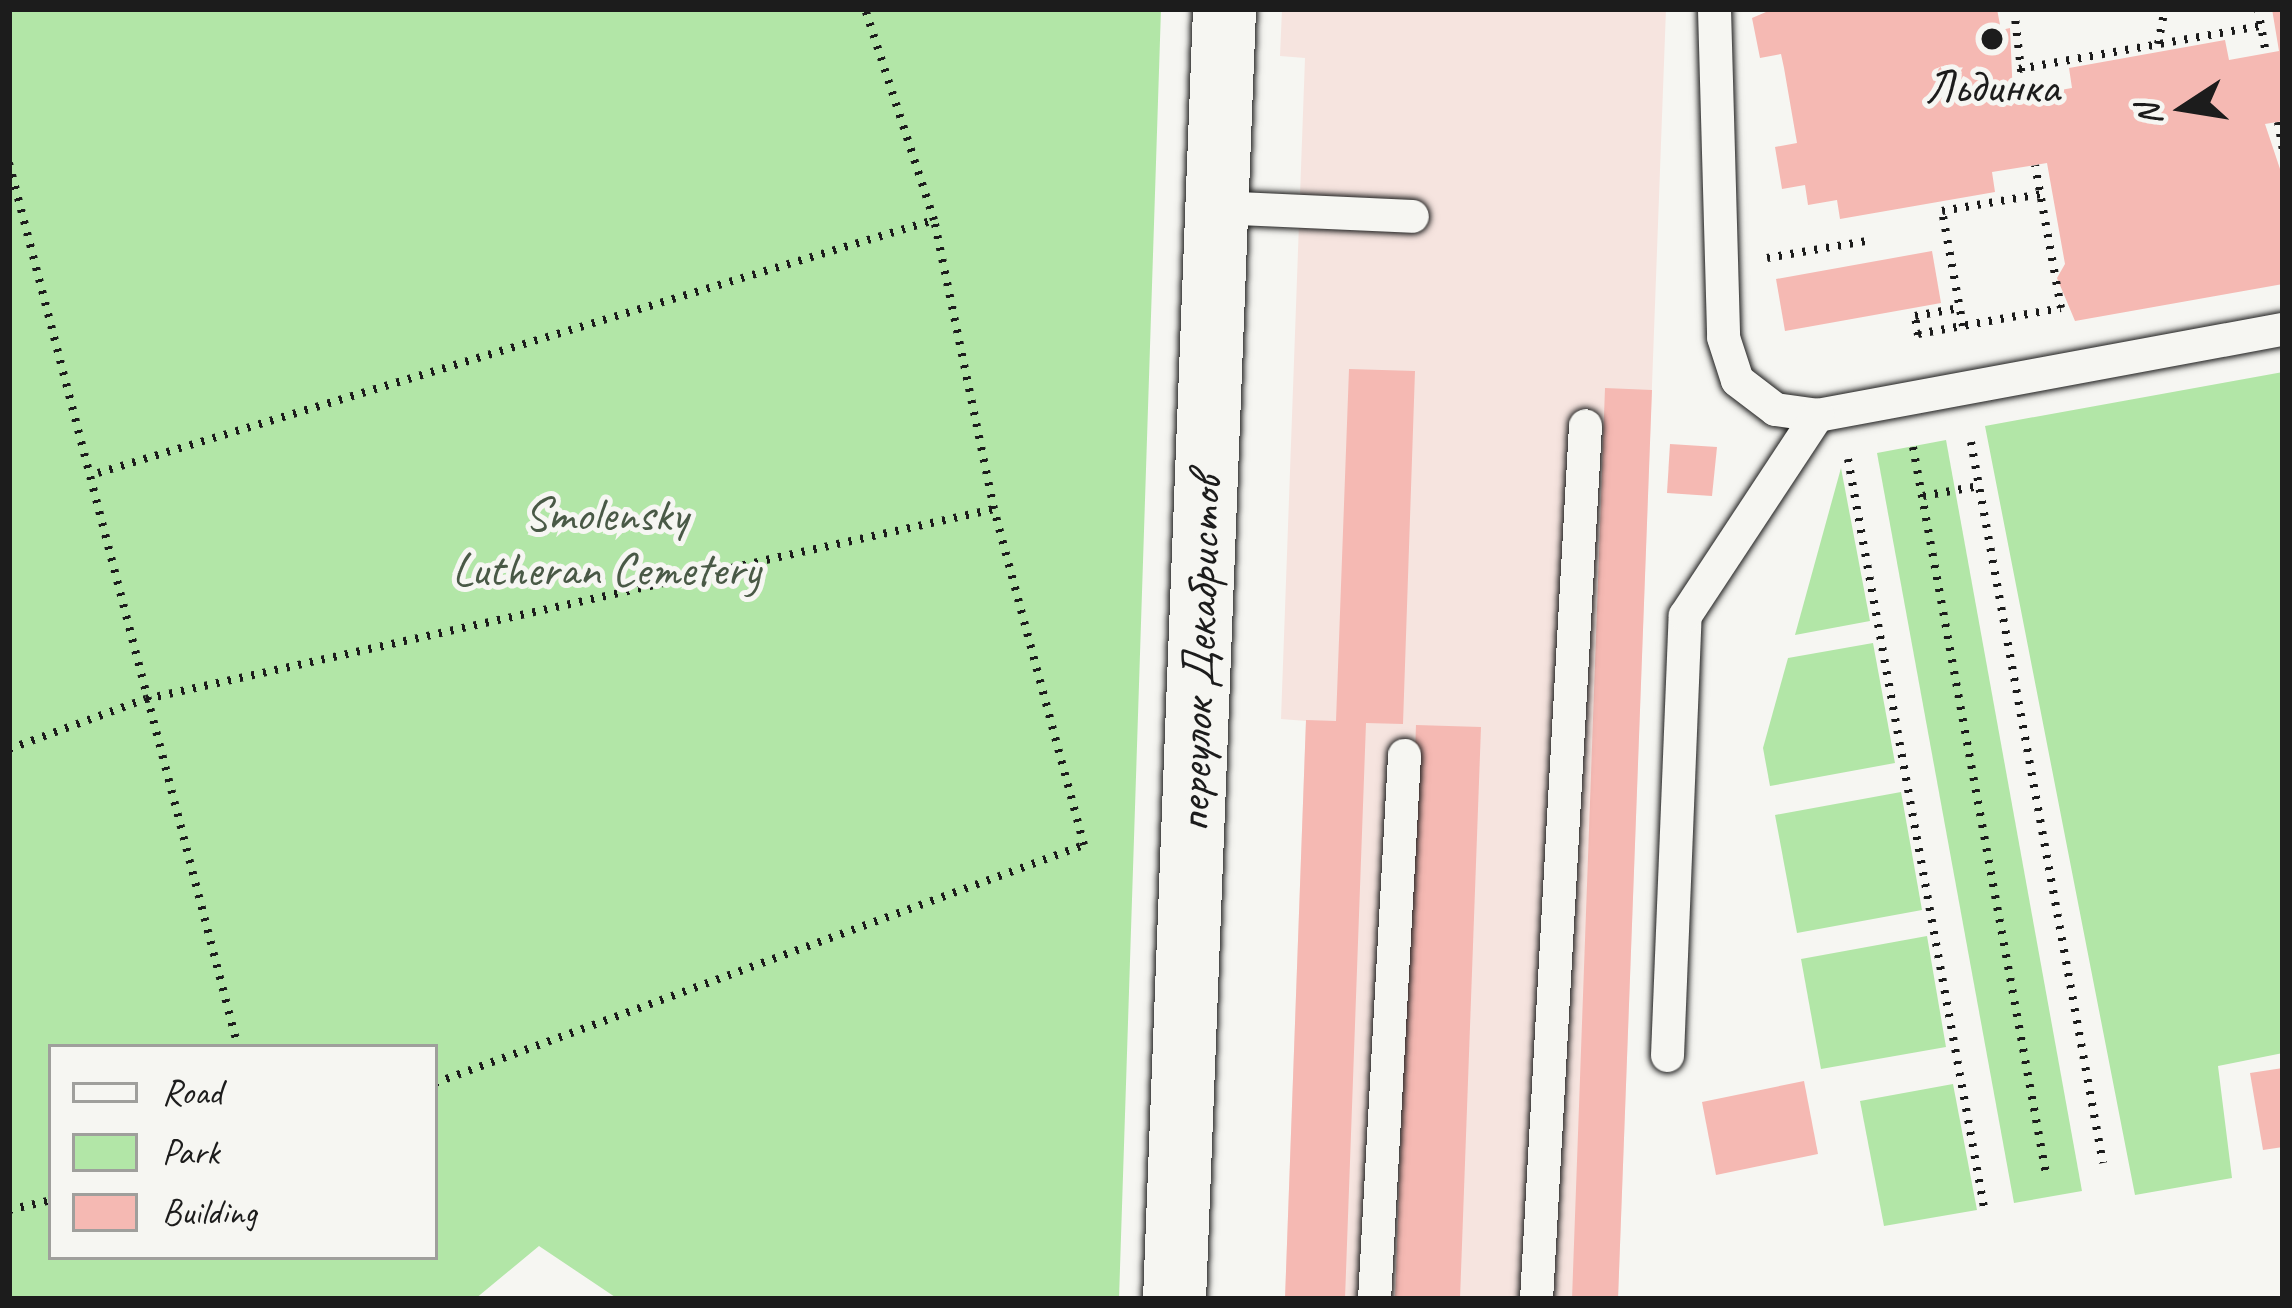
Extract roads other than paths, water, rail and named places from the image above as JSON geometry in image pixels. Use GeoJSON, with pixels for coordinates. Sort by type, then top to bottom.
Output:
{"type":"FeatureCollection","features":[{"type":"Feature","properties":{"kind":"street","name":"переулок Декабристов"},"geometry":{"type":"LineString","coordinates":[[1174,1299],[1223,9]]}},
{"type":"Feature","properties":{"kind":"lane"},"geometry":{"type":"LineString","coordinates":[[1714,9],[1723,338],[1736,380],[1774,409],[1828,413],[2283,329]]}},
{"type":"Feature","properties":{"kind":"lane"},"geometry":{"type":"LineString","coordinates":[[1216,207],[1412,216]]}},
{"type":"Feature","properties":{"kind":"lane"},"geometry":{"type":"LineString","coordinates":[[1667,1055],[1684,615],[1828,413]]}},
{"type":"Feature","properties":{"kind":"lane"},"geometry":{"type":"LineString","coordinates":[[1536,1299],[1585,425]]}},
{"type":"Feature","properties":{"kind":"lane"},"geometry":{"type":"LineString","coordinates":[[1374,1299],[1404,755]]}},
{"type":"Feature","properties":{"kind":"place","name":"Льдинка"},"geometry":{"type":"Point","coordinates":[1992,39]}},
{"type":"Feature","properties":{"kind":"park label","name":"Smolensky Lutheran Cemetery"},"geometry":{"type":"Point","coordinates":[606,542]}}]}
